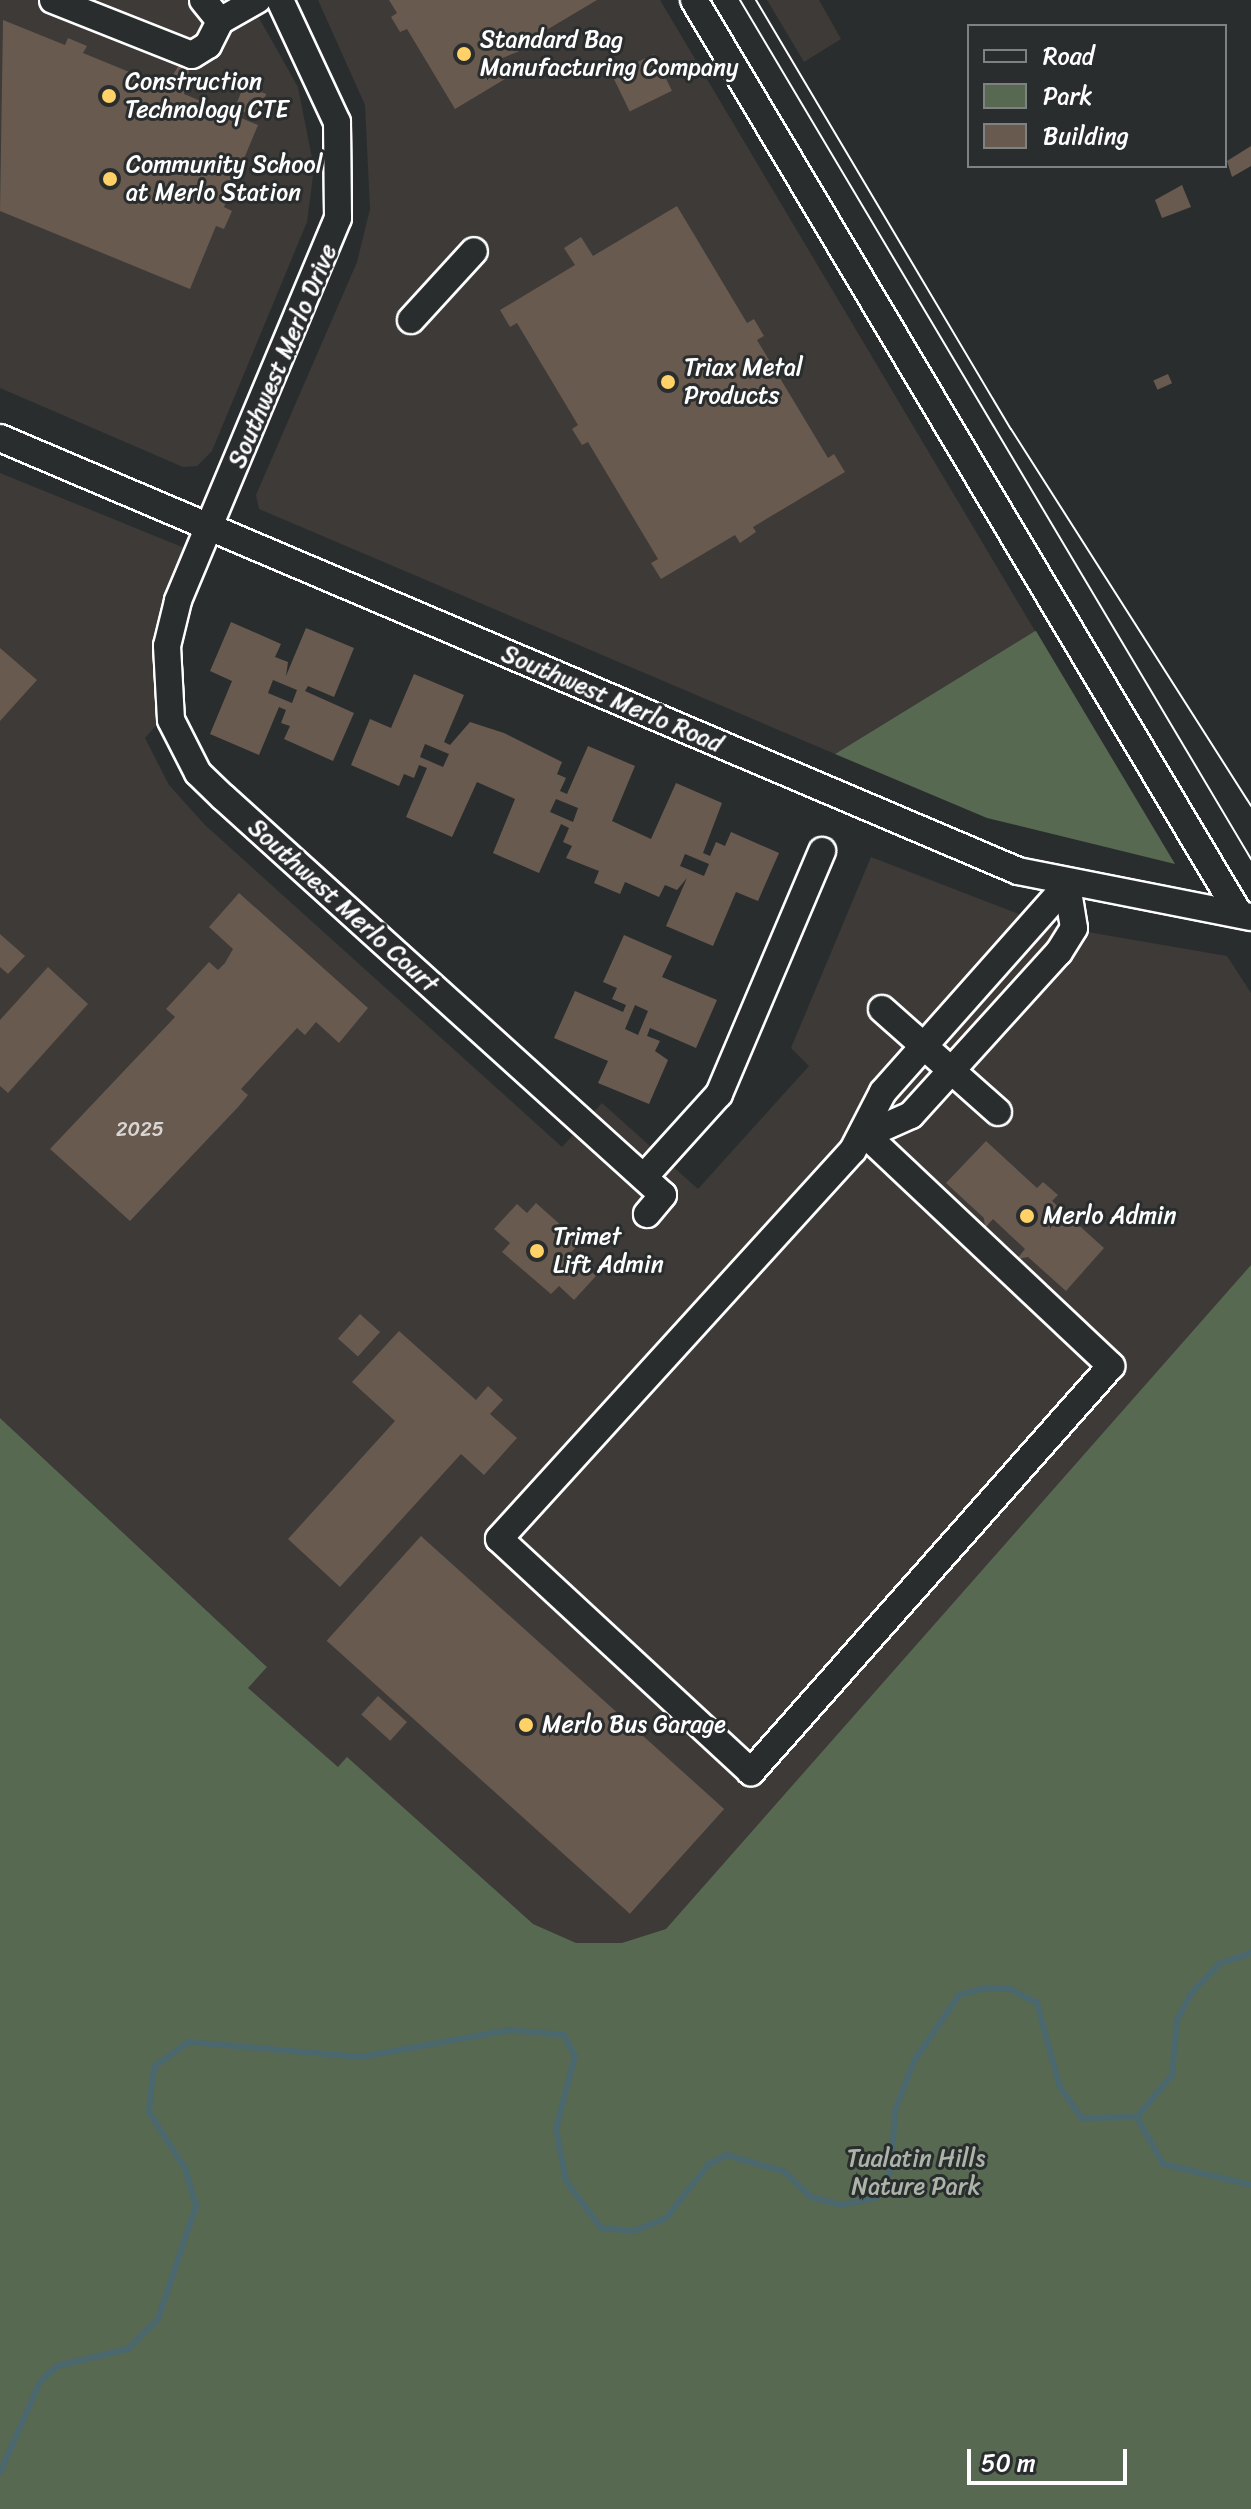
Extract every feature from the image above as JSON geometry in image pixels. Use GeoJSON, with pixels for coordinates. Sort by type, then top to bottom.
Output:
{"type":"FeatureCollection","features":[{"type":"Feature","properties":{"kind":"street"},"geometry":{"type":"LineString","coordinates":[[53,0],[192,55],[208,45],[220,21],[257,0]]}},
{"type":"Feature","properties":{"kind":"street"},"geometry":{"type":"LineString","coordinates":[[203,0],[220,21]]}},
{"type":"Feature","properties":{"kind":"street","name":"Southwest Merlo Drive"},"geometry":{"type":"LineString","coordinates":[[210,529],[338,218],[337,122],[280,0]]}},
{"type":"Feature","properties":{"kind":"street"},"geometry":{"type":"LineString","coordinates":[[694,0],[1247,912]]}},
{"type":"Feature","properties":{"kind":"street"},"geometry":{"type":"LineString","coordinates":[[411,320],[474,251]]}},
{"type":"Feature","properties":{"kind":"street","name":"Southwest Merlo Road"},"geometry":{"type":"LineString","coordinates":[[0,438],[1018,871],[1067,885],[1247,912]]}},
{"type":"Feature","properties":{"kind":"street","name":"Southwest Merlo Court"},"geometry":{"type":"LineString","coordinates":[[210,529],[167,646],[171,720],[198,773],[663,1195],[647,1214]]}},
{"type":"Feature","properties":{"kind":"street"},"geometry":{"type":"LineString","coordinates":[[644,1177],[719,1094],[822,851]]}},
{"type":"Feature","properties":{"kind":"street"},"geometry":{"type":"LineString","coordinates":[[866,1135],[1111,1366],[751,1772],[499,1539],[866,1135],[883,1092],[1067,885]]}},
{"type":"Feature","properties":{"kind":"street"},"geometry":{"type":"LineString","coordinates":[[866,1135],[911,1115],[1074,928],[1067,885]]}},
{"type":"Feature","properties":{"kind":"street"},"geometry":{"type":"LineString","coordinates":[[882,1009],[998,1112]]}},
{"type":"Feature","properties":{"kind":"shaded area"},"geometry":{"type":"Polygon","coordinates":[[[0,0],[249,0],[298,87],[314,168],[307,222],[212,451],[197,466],[183,467],[0,388],[0,0]]]}},
{"type":"Feature","properties":{"kind":"shaded area"},"geometry":{"type":"Polygon","coordinates":[[[318,0],[660,0],[1035,631],[835,754],[259,509],[256,495],[357,262],[370,209],[365,105],[318,0]]]}},
{"type":"Feature","properties":{"kind":"shaded area"},"geometry":{"type":"Polygon","coordinates":[[[767,0],[819,0],[841,39],[804,62],[767,0]]]}},
{"type":"Feature","properties":{"kind":"shaded area"},"geometry":{"type":"Polygon","coordinates":[[[0,473],[187,549],[156,640],[162,719],[145,738],[169,785],[205,825],[562,1147],[602,1103],[698,1189],[809,1066],[791,1048],[871,857],[1047,925],[1227,956],[1251,993],[1251,1305],[585,2042],[227,1710],[266,1666],[0,1418],[0,473]]]}},
{"type":"Feature","properties":{"kind":"green space"},"geometry":{"type":"Polygon","coordinates":[[[1036,631],[1175,864],[987,818],[835,754],[1036,631]]]}},
{"type":"Feature","properties":{"kind":"green space","name":"Tualatin Hills Nature Park"},"geometry":{"type":"Polygon","coordinates":[[[1251,1265],[1251,2509],[0,2509],[0,1418],[267,1667],[248,1688],[338,1767],[347,1757],[533,1924],[576,1943],[622,1943],[666,1929],[1251,1265]]]}},
{"type":"Feature","properties":{"kind":"building","name":"Standard Bag Manufacturing Company"},"geometry":{"type":"Polygon","coordinates":[[[389,0],[597,0],[528,41],[532,46],[495,61],[505,79],[455,109],[407,29],[400,32],[391,17],[397,13],[389,0]]]}},
{"type":"Feature","properties":{"kind":"building"},"geometry":{"type":"Polygon","coordinates":[[[3,20],[65,45],[68,38],[87,46],[83,53],[166,87],[180,63],[190,67],[184,94],[258,125],[224,207],[232,211],[224,229],[216,226],[190,289],[0,211],[3,20]]]}},
{"type":"Feature","properties":{"kind":"building"},"geometry":{"type":"Polygon","coordinates":[[[654,54],[672,91],[630,111],[612,75],[654,54]]]}},
{"type":"Feature","properties":{"kind":"building"},"geometry":{"type":"Polygon","coordinates":[[[244,85],[266,94],[257,117],[235,108],[244,85]]]}},
{"type":"Feature","properties":{"kind":"building"},"geometry":{"type":"Polygon","coordinates":[[[1251,146],[1251,166],[1232,177],[1227,161],[1251,146]]]}},
{"type":"Feature","properties":{"kind":"building"},"geometry":{"type":"Polygon","coordinates":[[[1182,185],[1191,207],[1162,218],[1155,200],[1182,185]]]}},
{"type":"Feature","properties":{"kind":"building","name":"Triax Metal Products"},"geometry":{"type":"Polygon","coordinates":[[[677,206],[747,323],[754,319],[764,336],[757,340],[828,458],[834,454],[845,472],[753,527],[756,532],[740,543],[735,535],[661,579],[651,563],[658,559],[588,442],[582,445],[572,429],[578,425],[517,323],[510,327],[500,310],[575,265],[564,248],[581,237],[593,256],[677,206]]]}},
{"type":"Feature","properties":{"kind":"building"},"geometry":{"type":"Polygon","coordinates":[[[1168,374],[1172,383],[1157,390],[1153,381],[1168,374]]]}},
{"type":"Feature","properties":{"kind":"building"},"geometry":{"type":"Polygon","coordinates":[[[231,622],[281,644],[275,657],[288,662],[286,676],[306,628],[354,648],[334,697],[308,686],[305,691],[354,713],[333,761],[284,739],[290,726],[281,723],[286,710],[279,707],[259,755],[210,734],[232,681],[210,671],[231,622]],[[273,680],[268,693],[292,703],[297,690],[273,680]]]}},
{"type":"Feature","properties":{"kind":"building"},"geometry":{"type":"Polygon","coordinates":[[[0,648],[37,680],[0,721],[0,648]]]}},
{"type":"Feature","properties":{"kind":"building"},"geometry":{"type":"Polygon","coordinates":[[[414,674],[464,695],[444,742],[450,745],[470,722],[504,733],[562,762],[557,774],[566,778],[560,791],[567,794],[588,746],[635,766],[612,821],[651,839],[676,783],[722,803],[703,853],[710,856],[716,842],[725,846],[731,832],[779,853],[758,901],[736,892],[713,946],[666,926],[687,878],[677,890],[665,885],[659,897],[625,882],[620,894],[594,883],[599,871],[566,858],[572,846],[563,842],[569,828],[561,824],[539,873],[493,853],[515,799],[477,782],[452,837],[406,817],[427,768],[419,765],[414,778],[404,774],[399,786],[351,765],[370,719],[391,728],[414,674]],[[425,744],[420,757],[443,767],[449,754],[425,744]],[[556,799],[550,812],[573,822],[578,808],[556,799]],[[685,854],[680,866],[704,876],[709,864],[685,854]]]}},
{"type":"Feature","properties":{"kind":"building"},"geometry":{"type":"Polygon","coordinates":[[[239,893],[368,1008],[339,1043],[316,1022],[305,1035],[297,1028],[241,1089],[248,1095],[239,1106],[130,1221],[50,1149],[175,1017],[166,1009],[209,962],[218,970],[225,963],[233,949],[209,927],[239,893]]]}},
{"type":"Feature","properties":{"kind":"building"},"geometry":{"type":"Polygon","coordinates":[[[0,934],[25,956],[8,974],[0,967],[0,934]]]}},
{"type":"Feature","properties":{"kind":"building"},"geometry":{"type":"Polygon","coordinates":[[[624,935],[672,956],[662,977],[717,1000],[696,1048],[650,1028],[647,1036],[660,1041],[655,1051],[668,1060],[649,1104],[598,1083],[608,1061],[554,1038],[575,991],[623,1012],[626,1005],[612,999],[617,988],[603,982],[624,935]],[[635,1005],[625,1029],[638,1035],[648,1011],[635,1005]]]}},
{"type":"Feature","properties":{"kind":"building"},"geometry":{"type":"Polygon","coordinates":[[[48,967],[88,1004],[8,1093],[0,1086],[0,1020],[48,967]]]}},
{"type":"Feature","properties":{"kind":"building","name":"Merlo Admin"},"geometry":{"type":"Polygon","coordinates":[[[986,1141],[1037,1188],[1043,1182],[1058,1195],[1052,1201],[1104,1248],[1066,1291],[1028,1257],[1017,1259],[1025,1249],[993,1219],[985,1228],[984,1218],[946,1183],[986,1141]]]}},
{"type":"Feature","properties":{"kind":"building","name":"Trimet Lift Admin"},"geometry":{"type":"Polygon","coordinates":[[[536,1203],[581,1243],[570,1253],[596,1276],[574,1300],[559,1286],[551,1294],[502,1252],[510,1243],[494,1229],[517,1204],[527,1213],[536,1203]]]}},
{"type":"Feature","properties":{"kind":"building"},"geometry":{"type":"Polygon","coordinates":[[[360,1314],[380,1332],[358,1357],[338,1339],[360,1314]]]}},
{"type":"Feature","properties":{"kind":"building"},"geometry":{"type":"Polygon","coordinates":[[[399,1331],[476,1400],[488,1386],[503,1400],[490,1414],[517,1438],[484,1475],[461,1454],[340,1587],[288,1539],[395,1421],[352,1382],[399,1331]]]}},
{"type":"Feature","properties":{"kind":"building","name":"Merlo Bus Garage"},"geometry":{"type":"Polygon","coordinates":[[[421,1536],[724,1809],[630,1914],[327,1641],[421,1536]]]}},
{"type":"Feature","properties":{"kind":"building"},"geometry":{"type":"Polygon","coordinates":[[[378,1696],[407,1722],[390,1741],[361,1715],[378,1696]]]}},
{"type":"Feature","properties":{"kind":"waterway"},"geometry":{"type":"LineString","coordinates":[[0,2473],[40,2382],[57,2366],[128,2349],[158,2319],[196,2206],[186,2170],[149,2112],[152,2082],[155,2066],[189,2042],[361,2057],[509,2030],[564,2035],[575,2056],[556,2129],[566,2181],[601,2228],[634,2231],[666,2218],[709,2164],[727,2155],[785,2172],[811,2197],[840,2205],[875,2198],[891,2170],[895,2111],[914,2061],[959,1995],[981,1989],[1008,1988],[1037,2003],[1060,2087],[1082,2118],[1137,2117],[1172,2075],[1177,2020],[1191,1994],[1219,1964],[1251,1953]]}},
{"type":"Feature","properties":{"kind":"waterway"},"geometry":{"type":"LineString","coordinates":[[1137,2117],[1163,2164],[1251,2185]]}},
{"type":"Feature","properties":{"kind":"tram line"},"geometry":{"type":"LineString","coordinates":[[740,0],[1251,859]]}},
{"type":"Feature","properties":{"kind":"tram line"},"geometry":{"type":"LineString","coordinates":[[756,0],[1011,429],[1251,806]]}},
{"type":"Feature","properties":{"kind":"place","name":"Standard Bag Manufacturing Company"},"geometry":{"type":"Point","coordinates":[464,54]}},
{"type":"Feature","properties":{"kind":"place","name":"Construction Technology CTE"},"geometry":{"type":"Point","coordinates":[109,96]}},
{"type":"Feature","properties":{"kind":"place","name":"Community School at Merlo Station"},"geometry":{"type":"Point","coordinates":[110,179]}},
{"type":"Feature","properties":{"kind":"place","name":"Triax Metal Products"},"geometry":{"type":"Point","coordinates":[668,382]}},
{"type":"Feature","properties":{"kind":"place","name":"Merlo Admin"},"geometry":{"type":"Point","coordinates":[1027,1216]}},
{"type":"Feature","properties":{"kind":"place","name":"Trimet Lift Admin"},"geometry":{"type":"Point","coordinates":[537,1251]}},
{"type":"Feature","properties":{"kind":"place","name":"Merlo Bus Garage"},"geometry":{"type":"Point","coordinates":[526,1725]}}]}
